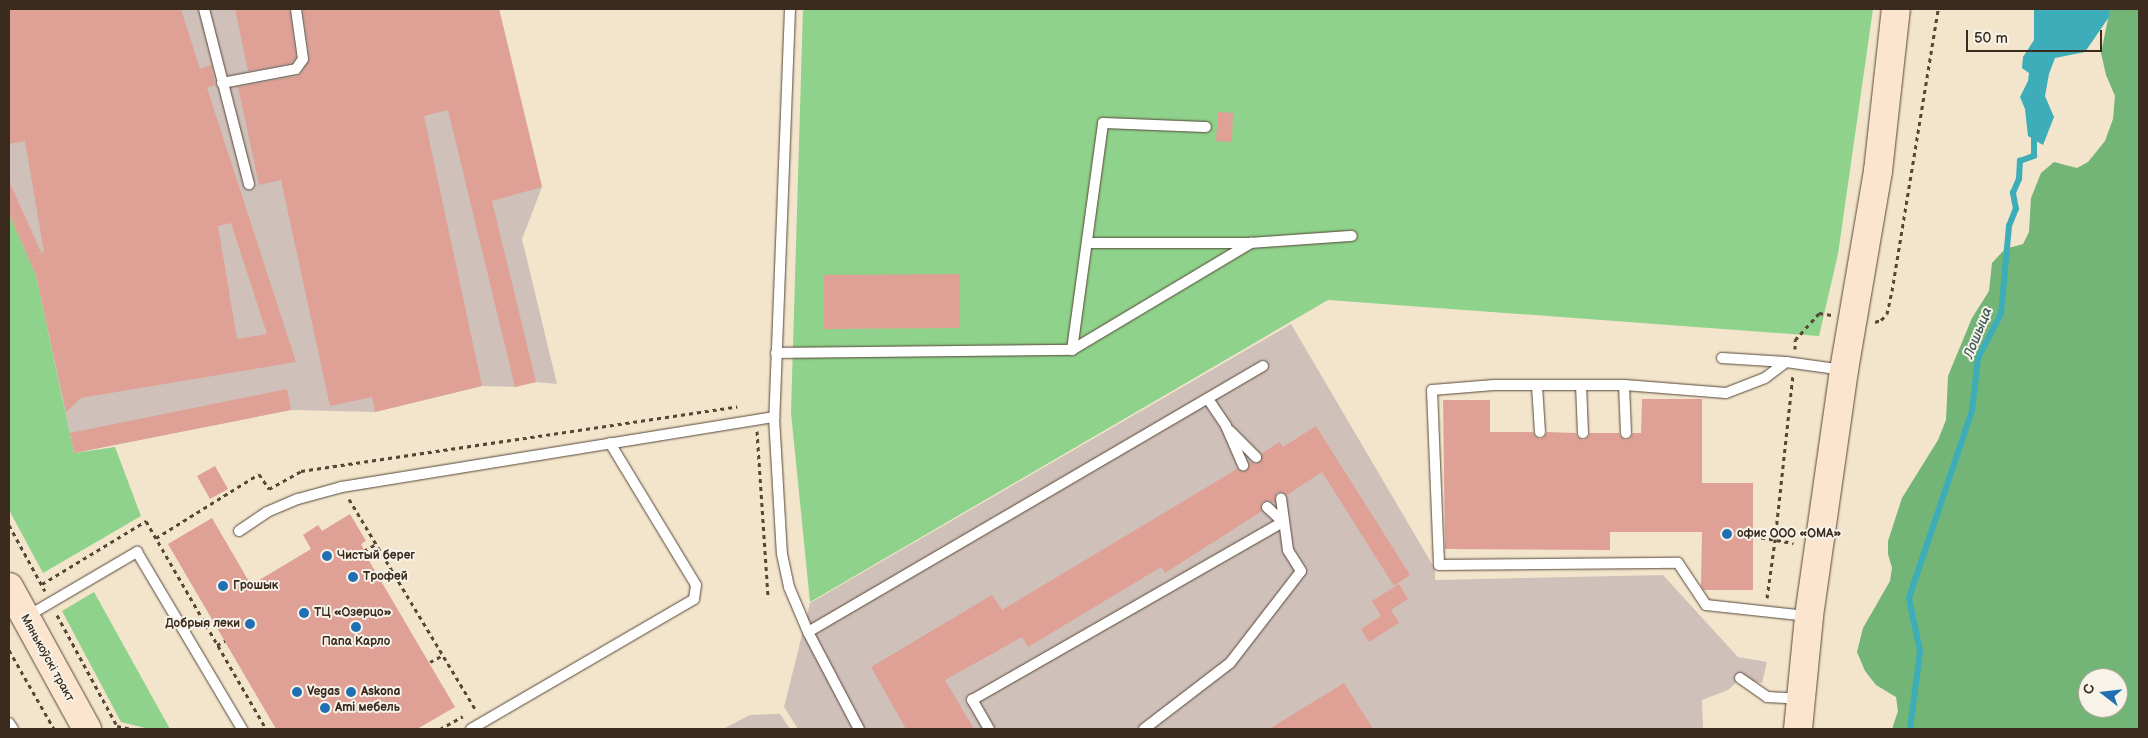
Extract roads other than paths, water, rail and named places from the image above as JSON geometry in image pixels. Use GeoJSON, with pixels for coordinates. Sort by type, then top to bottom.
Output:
{"type":"FeatureCollection","features":[{"type":"Feature","properties":{"kind":"main road"},"geometry":{"type":"LineString","coordinates":[[1798,729],[1809,616],[1844,370],[1878,171],[1896,9]]}},
{"type":"Feature","properties":{"kind":"main road","name":"Мянькоўскі тракт"},"geometry":{"type":"LineString","coordinates":[[9,587],[87,729]]}},
{"type":"Feature","properties":{"kind":"lane"},"geometry":{"type":"LineString","coordinates":[[204,9],[249,184]]}},
{"type":"Feature","properties":{"kind":"lane"},"geometry":{"type":"LineString","coordinates":[[222,83],[296,69],[303,59],[296,9]]}},
{"type":"Feature","properties":{"kind":"lane"},"geometry":{"type":"LineString","coordinates":[[790,9],[774,417],[782,554],[789,587],[808,632],[859,729]]}},
{"type":"Feature","properties":{"kind":"lane"},"geometry":{"type":"LineString","coordinates":[[1072,350],[1103,123],[1206,127]]}},
{"type":"Feature","properties":{"kind":"lane"},"geometry":{"type":"LineString","coordinates":[[1086,244],[1251,243],[1352,236]]}},
{"type":"Feature","properties":{"kind":"lane"},"geometry":{"type":"LineString","coordinates":[[776,353],[1072,350],[1251,243]]}},
{"type":"Feature","properties":{"kind":"lane"},"geometry":{"type":"LineString","coordinates":[[1722,358],[1790,363],[1844,370]]}},
{"type":"Feature","properties":{"kind":"lane"},"geometry":{"type":"LineString","coordinates":[[1790,363],[1765,378],[1726,393],[1678,394],[1624,385],[1494,385],[1432,390],[1439,565],[1678,564],[1706,605],[1809,616]]}},
{"type":"Feature","properties":{"kind":"lane"},"geometry":{"type":"LineString","coordinates":[[808,632],[1264,366]]}},
{"type":"Feature","properties":{"kind":"lane"},"geometry":{"type":"LineString","coordinates":[[1581,385],[1583,433]]}},
{"type":"Feature","properties":{"kind":"lane"},"geometry":{"type":"LineString","coordinates":[[1624,385],[1626,433]]}},
{"type":"Feature","properties":{"kind":"lane"},"geometry":{"type":"LineString","coordinates":[[1537,386],[1540,432]]}},
{"type":"Feature","properties":{"kind":"lane"},"geometry":{"type":"LineString","coordinates":[[1208,399],[1226,426],[1243,465]]}},
{"type":"Feature","properties":{"kind":"lane"},"geometry":{"type":"LineString","coordinates":[[239,531],[275,509],[298,499],[342,487],[774,417]]}},
{"type":"Feature","properties":{"kind":"lane"},"geometry":{"type":"LineString","coordinates":[[1226,426],[1256,457]]}},
{"type":"Feature","properties":{"kind":"lane"},"geometry":{"type":"LineString","coordinates":[[471,729],[694,599],[696,585],[610,443]]}},
{"type":"Feature","properties":{"kind":"lane"},"geometry":{"type":"LineString","coordinates":[[1144,729],[1230,663],[1300,571],[1288,550],[1281,498]]}},
{"type":"Feature","properties":{"kind":"lane"},"geometry":{"type":"LineString","coordinates":[[1267,507],[1283,522]]}},
{"type":"Feature","properties":{"kind":"lane"},"geometry":{"type":"LineString","coordinates":[[989,729],[972,700],[1283,522]]}},
{"type":"Feature","properties":{"kind":"lane"},"geometry":{"type":"LineString","coordinates":[[25,618],[137,552],[242,729]]}},
{"type":"Feature","properties":{"kind":"lane"},"geometry":{"type":"LineString","coordinates":[[1740,678],[1767,697],[1801,699]]}},
{"type":"Feature","properties":{"kind":"lane"},"geometry":{"type":"LineString","coordinates":[[9,722],[13,729]]}},
{"type":"Feature","properties":{"kind":"water"},"geometry":{"type":"Polygon","coordinates":[[[2034,9],[2110,9],[2109,17],[2085,52],[2055,58],[2049,74],[2045,96],[2054,117],[2043,145],[2028,136],[2025,109],[2020,97],[2028,81],[2029,73],[2022,68],[2023,57],[2034,40],[2034,9]]]}},
{"type":"Feature","properties":{"kind":"waterway","name":"Лошыца"},"geometry":{"type":"LineString","coordinates":[[1910,729],[1920,652],[1909,598],[1972,411],[1978,358],[2001,314],[2009,226],[2016,209],[2013,193],[2019,179],[2020,161],[2034,156],[2034,133]]}},
{"type":"Feature","properties":{"kind":"place","name":"офис ООО «ОМА»"},"geometry":{"type":"Point","coordinates":[1727,534]}},
{"type":"Feature","properties":{"kind":"place","name":"Чистый берег"},"geometry":{"type":"Point","coordinates":[327,556]}},
{"type":"Feature","properties":{"kind":"place","name":"Трофей"},"geometry":{"type":"Point","coordinates":[353,577]}},
{"type":"Feature","properties":{"kind":"place","name":"Грошык"},"geometry":{"type":"Point","coordinates":[223,586]}},
{"type":"Feature","properties":{"kind":"place","name":"ТЦ «Озерцо»"},"geometry":{"type":"Point","coordinates":[304,613]}},
{"type":"Feature","properties":{"kind":"place","name":"Добрыя леки"},"geometry":{"type":"Point","coordinates":[250,624]}},
{"type":"Feature","properties":{"kind":"place","name":"Папа Карло"},"geometry":{"type":"Point","coordinates":[356,627]}},
{"type":"Feature","properties":{"kind":"place","name":"Vegas"},"geometry":{"type":"Point","coordinates":[297,692]}},
{"type":"Feature","properties":{"kind":"place","name":"Askona"},"geometry":{"type":"Point","coordinates":[351,692]}},
{"type":"Feature","properties":{"kind":"place","name":"Ami мебель"},"geometry":{"type":"Point","coordinates":[325,708]}}]}
